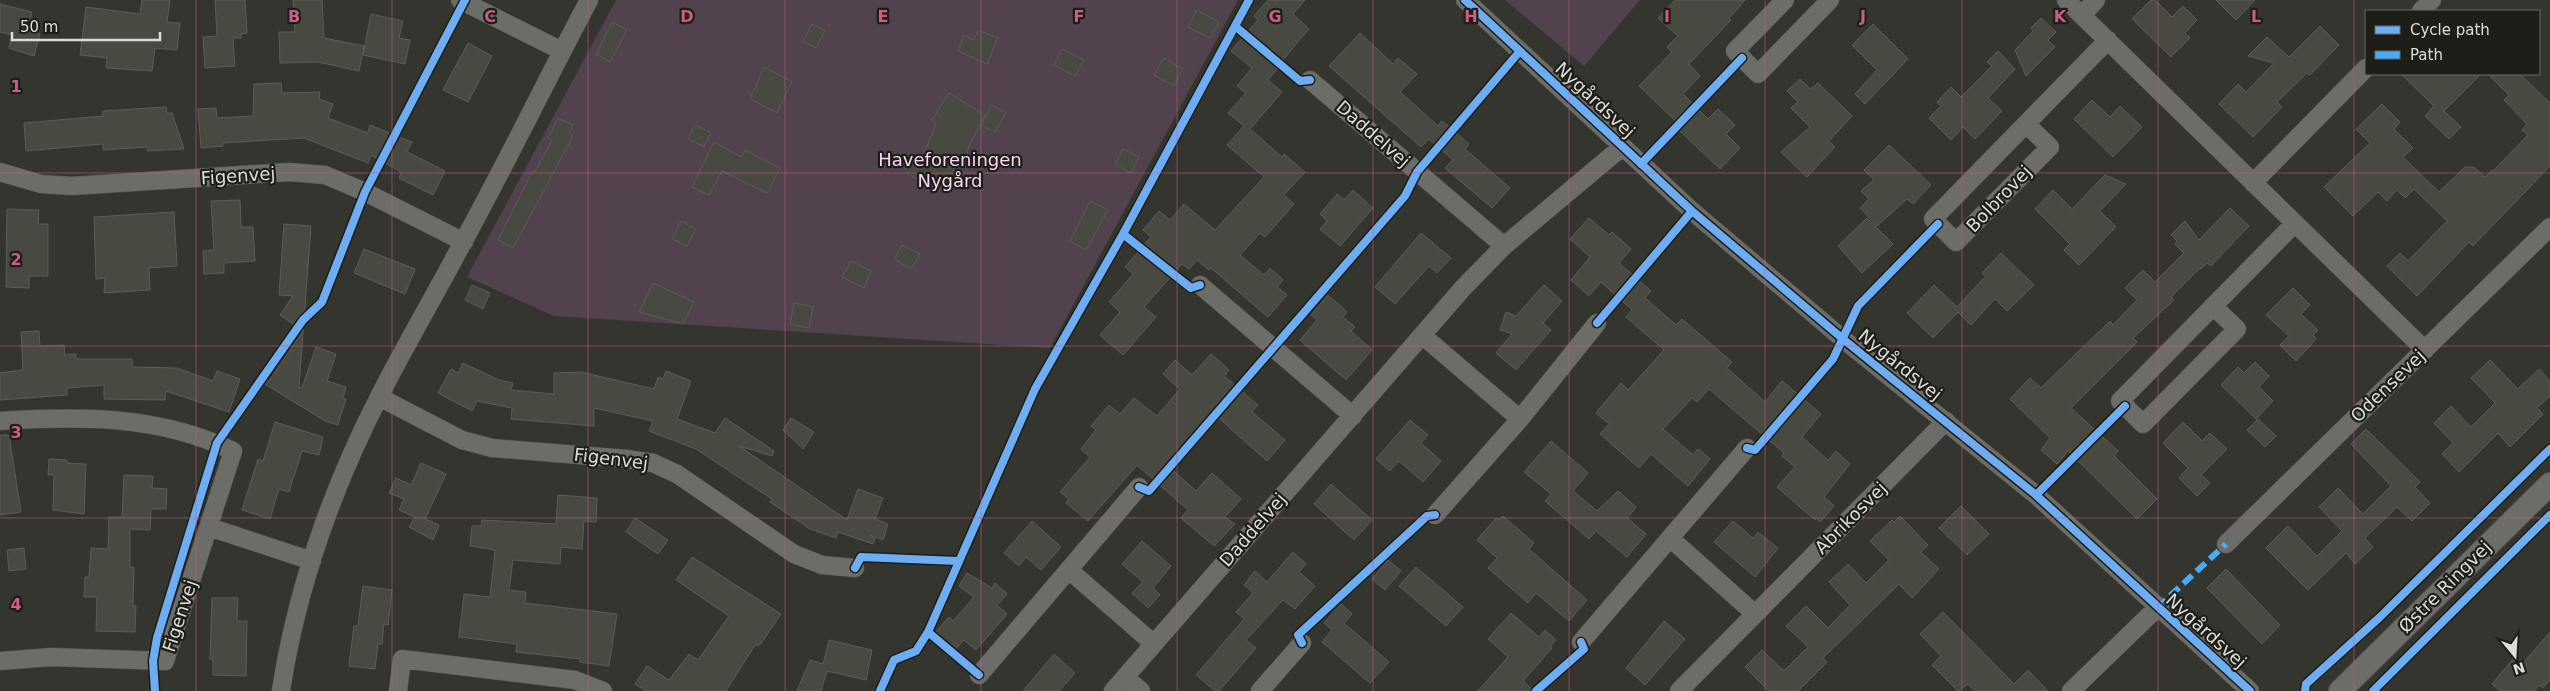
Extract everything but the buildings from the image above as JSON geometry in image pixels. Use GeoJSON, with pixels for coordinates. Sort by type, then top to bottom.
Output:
{"type":"FeatureCollection","features":[{"type":"Feature","properties":{"kind":"street"},"geometry":{"type":"LineString","coordinates":[[460,0],[562,51]]}},
{"type":"Feature","properties":{"kind":"street"},"geometry":{"type":"LineString","coordinates":[[280,691],[285,661],[312,561],[341,483],[380,397],[464,242],[588,0]]}},
{"type":"Feature","properties":{"kind":"street","name":"Nygårdsvej"},"geometry":{"type":"LineString","coordinates":[[1466,0],[1692,211],[1813,313],[2036,494],[2157,608],[2250,691]]}},
{"type":"Feature","properties":{"kind":"street"},"geometry":{"type":"LineString","coordinates":[[1785,0],[1735,51],[1758,74],[1830,0]]}},
{"type":"Feature","properties":{"kind":"street"},"geometry":{"type":"LineString","coordinates":[[2066,0],[2425,350]]}},
{"type":"Feature","properties":{"kind":"street"},"geometry":{"type":"LineString","coordinates":[[2082,15],[2096,0]]}},
{"type":"Feature","properties":{"kind":"street"},"geometry":{"type":"LineString","coordinates":[[2423,10],[2432,0]]}},
{"type":"Feature","properties":{"kind":"street","name":"Bolbrovej"},"geometry":{"type":"LineString","coordinates":[[2026,124],[2050,147],[1956,242],[1933,219],[2108,40]]}},
{"type":"Feature","properties":{"kind":"street"},"geometry":{"type":"LineString","coordinates":[[2254,183],[2365,69]]}},
{"type":"Feature","properties":{"kind":"street","name":"Daddelvej"},"geometry":{"type":"LineString","coordinates":[[1310,80],[1504,246]]}},
{"type":"Feature","properties":{"kind":"street","name":"Daddelvej"},"geometry":{"type":"LineString","coordinates":[[1113,691],[1463,288],[1504,246],[1622,146]]}},
{"type":"Feature","properties":{"kind":"street","name":"Figenvej"},"geometry":{"type":"LineString","coordinates":[[0,172],[41,184],[72,186],[289,172],[325,176],[365,192],[464,242]]}},
{"type":"Feature","properties":{"kind":"street"},"geometry":{"type":"LineString","coordinates":[[2213,306],[2237,329],[2143,424],[2120,401],[2213,306],[2295,223]]}},
{"type":"Feature","properties":{"kind":"street","name":"Odensevej"},"geometry":{"type":"LineString","coordinates":[[2226,544],[2550,227]]}},
{"type":"Feature","properties":{"kind":"street"},"geometry":{"type":"LineString","coordinates":[[1200,285],[1353,416]]}},
{"type":"Feature","properties":{"kind":"street"},"geometry":{"type":"LineString","coordinates":[[1435,515],[1520,419],[1596,323]]}},
{"type":"Feature","properties":{"kind":"street"},"geometry":{"type":"LineString","coordinates":[[1422,336],[1520,419]]}},
{"type":"Feature","properties":{"kind":"street","name":"Figenvej"},"geometry":{"type":"LineString","coordinates":[[380,397],[462,440],[492,448],[627,459],[653,463],[676,474],[794,554],[822,565],[855,568]]}},
{"type":"Feature","properties":{"kind":"street","name":"Figenvej"},"geometry":{"type":"LineString","coordinates":[[0,421],[110,418],[154,424],[217,443],[233,451],[165,661],[51,657],[0,662]]}},
{"type":"Feature","properties":{"kind":"street","name":"Abrikosvej"},"geometry":{"type":"LineString","coordinates":[[1679,691],[1946,421]]}},
{"type":"Feature","properties":{"kind":"street"},"geometry":{"type":"LineString","coordinates":[[1581,642],[1747,448]]}},
{"type":"Feature","properties":{"kind":"street","name":"Østre Ringvej"},"geometry":{"type":"LineString","coordinates":[[2340,691],[2550,484]]}},
{"type":"Feature","properties":{"kind":"street"},"geometry":{"type":"LineString","coordinates":[[979,675],[1139,487]]}},
{"type":"Feature","properties":{"kind":"street"},"geometry":{"type":"LineString","coordinates":[[209,527],[312,561]]}},
{"type":"Feature","properties":{"kind":"street"},"geometry":{"type":"LineString","coordinates":[[1670,538],[1756,614]]}},
{"type":"Feature","properties":{"kind":"street"},"geometry":{"type":"LineString","coordinates":[[1069,570],[1154,644]]}},
{"type":"Feature","properties":{"kind":"street"},"geometry":{"type":"LineString","coordinates":[[2072,691],[2157,608]]}},
{"type":"Feature","properties":{"kind":"street"},"geometry":{"type":"LineString","coordinates":[[1260,691],[1302,644]]}},
{"type":"Feature","properties":{"kind":"street"},"geometry":{"type":"LineString","coordinates":[[398,691],[402,659],[575,680],[604,691]]}},
{"type":"Feature","properties":{"kind":"street"},"geometry":{"type":"LineString","coordinates":[[1126,677],[1141,691]]}},
{"type":"Feature","properties":{"kind":"green space","name":"Haveforeningen Nygård"},"geometry":{"type":"Polygon","coordinates":[[[616,0],[1238,0],[1050,348],[554,316],[467,277],[616,0]]]}},
{"type":"Feature","properties":{"kind":"green space"},"geometry":{"type":"Polygon","coordinates":[[[1505,0],[1640,0],[1584,66],[1505,0]]]}},
{"type":"Feature","properties":{"kind":"marked path"},"geometry":{"type":"LineString","coordinates":[[2157,608],[2226,544]]}},
{"type":"Feature","properties":{"kind":"cycle path"},"geometry":{"type":"LineString","coordinates":[[155,691],[153,661],[157,638],[217,443],[303,320],[322,302],[365,192],[465,0]]}},
{"type":"Feature","properties":{"kind":"cycle path"},"geometry":{"type":"LineString","coordinates":[[880,691],[894,660],[916,651],[928,632],[1035,389],[1123,234],[1249,0]]}},
{"type":"Feature","properties":{"kind":"cycle path"},"geometry":{"type":"LineString","coordinates":[[1465,0],[1692,211],[1843,339],[2036,495],[2250,691]]}},
{"type":"Feature","properties":{"kind":"cycle path"},"geometry":{"type":"LineString","coordinates":[[1235,26],[1300,81],[1310,80]]}},
{"type":"Feature","properties":{"kind":"cycle path"},"geometry":{"type":"LineString","coordinates":[[1139,487],[1149,491],[1405,196],[1417,172],[1520,51]]}},
{"type":"Feature","properties":{"kind":"cycle path"},"geometry":{"type":"LineString","coordinates":[[1641,164],[1742,58]]}},
{"type":"Feature","properties":{"kind":"cycle path"},"geometry":{"type":"LineString","coordinates":[[1597,323],[1692,211]]}},
{"type":"Feature","properties":{"kind":"cycle path"},"geometry":{"type":"LineString","coordinates":[[1747,448],[1755,450],[1833,359],[1858,306],[1938,224]]}},
{"type":"Feature","properties":{"kind":"cycle path"},"geometry":{"type":"LineString","coordinates":[[1123,234],[1191,288],[1200,285]]}},
{"type":"Feature","properties":{"kind":"cycle path"},"geometry":{"type":"LineString","coordinates":[[2036,495],[2125,406]]}},
{"type":"Feature","properties":{"kind":"cycle path"},"geometry":{"type":"LineString","coordinates":[[2305,691],[2306,684],[2380,617],[2550,449]]}},
{"type":"Feature","properties":{"kind":"cycle path"},"geometry":{"type":"LineString","coordinates":[[1302,643],[1298,635],[1427,516],[1435,515]]}},
{"type":"Feature","properties":{"kind":"cycle path"},"geometry":{"type":"LineString","coordinates":[[2373,691],[2550,515]]}},
{"type":"Feature","properties":{"kind":"cycle path"},"geometry":{"type":"LineString","coordinates":[[855,568],[861,557],[958,561]]}},
{"type":"Feature","properties":{"kind":"cycle path"},"geometry":{"type":"LineString","coordinates":[[928,632],[979,675]]}},
{"type":"Feature","properties":{"kind":"cycle path"},"geometry":{"type":"LineString","coordinates":[[1536,691],[1584,649],[1581,642]]}}]}
